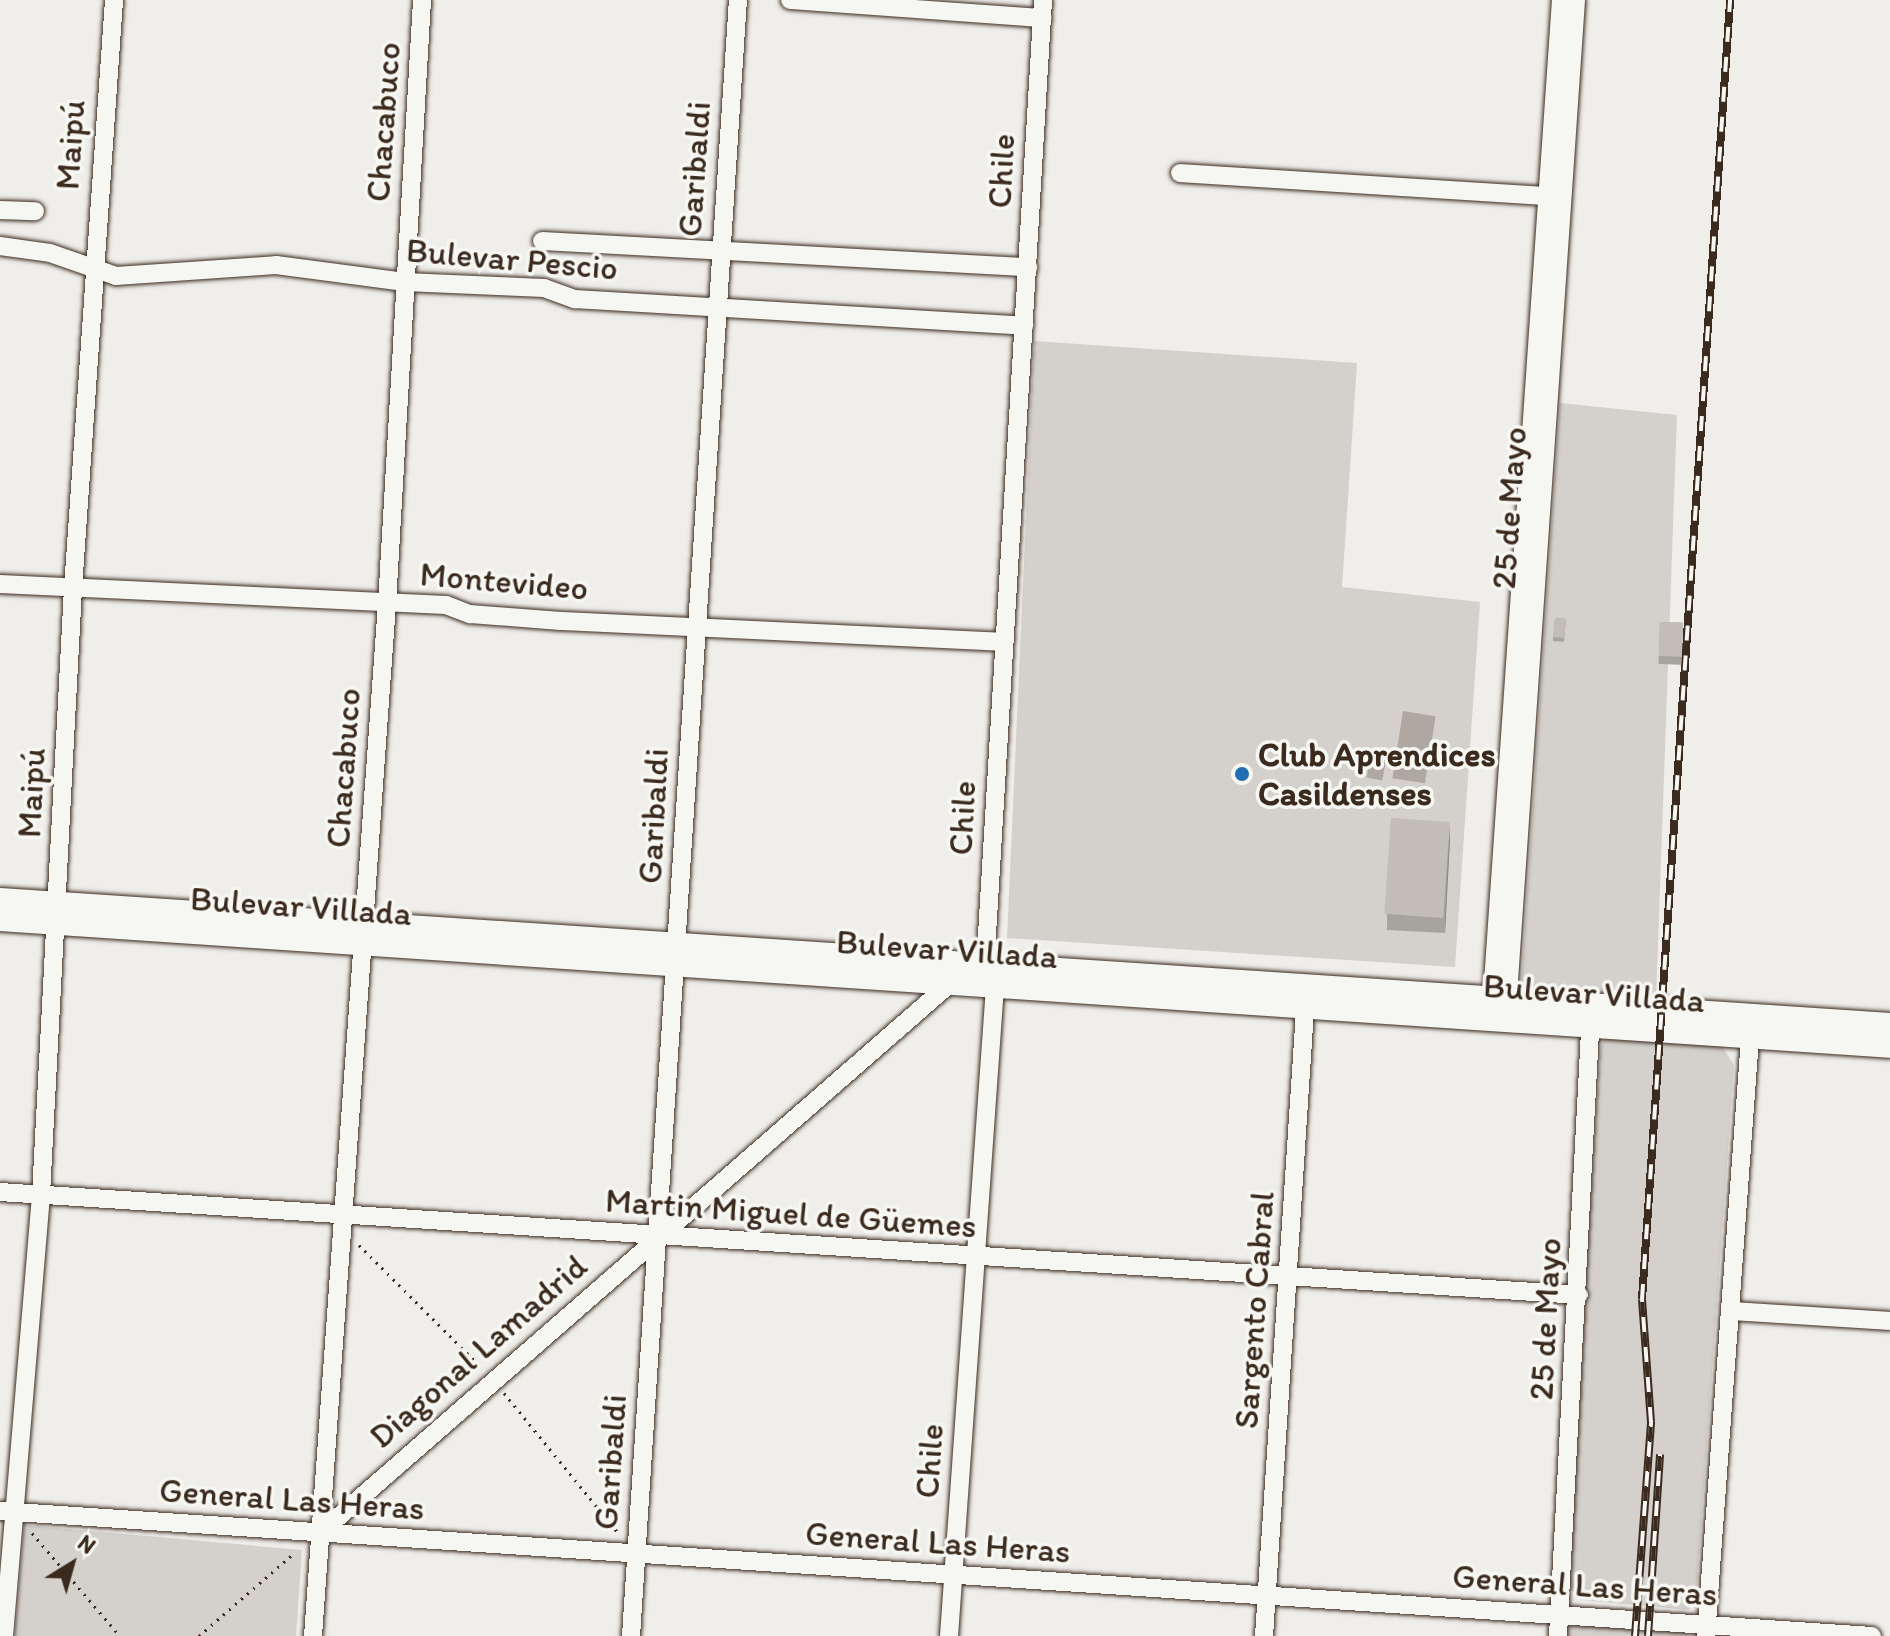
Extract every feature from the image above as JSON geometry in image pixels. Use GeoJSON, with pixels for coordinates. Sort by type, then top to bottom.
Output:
{"type":"FeatureCollection","features":[{"type":"Feature","properties":{"kind":"main road","name":"Bulevar Villada"},"geometry":{"type":"LineString","coordinates":[[0,900],[57,914]]}},
{"type":"Feature","properties":{"kind":"main road","name":"Bulevar Villada"},"geometry":{"type":"LineString","coordinates":[[0,919],[57,914],[676,954],[1751,1028],[1890,1046]]}},
{"type":"Feature","properties":{"kind":"main road","name":"Bulevar Villada"},"geometry":{"type":"LineString","coordinates":[[1751,1028],[1890,1025]]}},
{"type":"Feature","properties":{"kind":"street","name":"Maipú"},"geometry":{"type":"LineString","coordinates":[[4,1636],[7,1511],[41,1195],[73,588],[114,0]]}},
{"type":"Feature","properties":{"kind":"street","name":"Chacabuco"},"geometry":{"type":"LineString","coordinates":[[313,1636],[387,604],[422,0]]}},
{"type":"Feature","properties":{"kind":"street","name":"Garibaldi"},"geometry":{"type":"LineString","coordinates":[[631,1636],[738,0]]}},
{"type":"Feature","properties":{"kind":"street"},"geometry":{"type":"LineString","coordinates":[[790,0],[1042,9]]}},
{"type":"Feature","properties":{"kind":"street","name":"25 de Mayo"},"geometry":{"type":"LineString","coordinates":[[1499,1010],[1561,0]]}},
{"type":"Feature","properties":{"kind":"street","name":"25 de Mayo"},"geometry":{"type":"LineString","coordinates":[[1499,1010],[1576,0]]}},
{"type":"Feature","properties":{"kind":"street","name":"Chile"},"geometry":{"type":"LineString","coordinates":[[949,1636],[975,1257],[975,976],[1003,642],[1042,9]]}},
{"type":"Feature","properties":{"kind":"street"},"geometry":{"type":"LineString","coordinates":[[1180,173],[1548,196]]}},
{"type":"Feature","properties":{"kind":"street"},"geometry":{"type":"LineString","coordinates":[[0,210],[35,211]]}},
{"type":"Feature","properties":{"kind":"street","name":"Bulevar Pescio"},"geometry":{"type":"LineString","coordinates":[[542,241],[1028,267]]}},
{"type":"Feature","properties":{"kind":"street","name":"Bulevar Pescio"},"geometry":{"type":"LineString","coordinates":[[0,246],[50,253],[93,271],[116,276],[276,265],[405,282],[544,288],[575,299],[1024,326]]}},
{"type":"Feature","properties":{"kind":"street","name":"Montevideo"},"geometry":{"type":"LineString","coordinates":[[0,584],[387,604],[561,621],[696,625],[1003,642]]}},
{"type":"Feature","properties":{"kind":"street","name":"Diagonal Lamadrid"},"geometry":{"type":"LineString","coordinates":[[320,1533],[657,1236],[975,976]]}},
{"type":"Feature","properties":{"kind":"street","name":"Sargento Cabral"},"geometry":{"type":"LineString","coordinates":[[1264,1636],[1306,998]]}},
{"type":"Feature","properties":{"kind":"street","name":"25 de Mayo"},"geometry":{"type":"LineString","coordinates":[[1558,1636],[1579,1295],[1591,1016]]}},
{"type":"Feature","properties":{"kind":"street"},"geometry":{"type":"LineString","coordinates":[[1706,1630],[1733,1311],[1751,1028]]}},
{"type":"Feature","properties":{"kind":"street","name":"Martin Miguel de Güemes"},"geometry":{"type":"LineString","coordinates":[[0,1192],[1579,1295]]}},
{"type":"Feature","properties":{"kind":"street"},"geometry":{"type":"LineString","coordinates":[[1733,1311],[1890,1321]]}},
{"type":"Feature","properties":{"kind":"street"},"geometry":{"type":"LineString","coordinates":[[0,1496],[7,1511]]}},
{"type":"Feature","properties":{"kind":"street","name":"General Las Heras"},"geometry":{"type":"LineString","coordinates":[[7,1511],[1559,1615],[1706,1630],[1872,1636]]}},
{"type":"Feature","properties":{"kind":"path"},"geometry":{"type":"LineString","coordinates":[[32,1533],[120,1636]]}},
{"type":"Feature","properties":{"kind":"path"},"geometry":{"type":"LineString","coordinates":[[199,1636],[293,1554]]}},
{"type":"Feature","properties":{"kind":"shaded area","name":"Club Aprendices Casildenses"},"geometry":{"type":"Polygon","coordinates":[[[1034,341],[1357,363],[1342,587],[1480,602],[1455,967],[1007,938],[1034,341]]]}},
{"type":"Feature","properties":{"kind":"shaded area"},"geometry":{"type":"Polygon","coordinates":[[[1560,403],[1677,415],[1656,999],[1521,987],[1560,403]]]}},
{"type":"Feature","properties":{"kind":"shaded area"},"geometry":{"type":"Polygon","coordinates":[[[1403,711],[1436,716],[1425,783],[1392,778],[1403,711]]]}},
{"type":"Feature","properties":{"kind":"shaded area"},"geometry":{"type":"Polygon","coordinates":[[[1372,749],[1388,752],[1382,781],[1366,777],[1372,749]]]}},
{"type":"Feature","properties":{"kind":"shaded area"},"geometry":{"type":"Polygon","coordinates":[[[1607,1037],[1720,1043],[1734,1065],[1696,1597],[1689,1610],[1580,1600],[1565,1582],[1601,1044],[1607,1037]]]}},
{"type":"Feature","properties":{"kind":"shaded area"},"geometry":{"type":"Polygon","coordinates":[[[24,1525],[302,1550],[296,1636],[15,1636],[24,1525]]]}},
{"type":"Feature","properties":{"kind":"shaded area"},"geometry":{"type":"Polygon","coordinates":[[[1575,1621],[1684,1629],[1689,1636],[1563,1636],[1575,1621]]]}},
{"type":"Feature","properties":{"kind":"building"},"geometry":{"type":"Polygon","coordinates":[[[1555,618],[1566,619],[1564,638],[1553,637],[1555,618]]]}},
{"type":"Feature","properties":{"kind":"building"},"geometry":{"type":"Polygon","coordinates":[[[1660,622],[1683,623],[1682,657],[1659,656],[1660,622]]]}},
{"type":"Feature","properties":{"kind":"building"},"geometry":{"type":"Polygon","coordinates":[[[1391,818],[1450,822],[1443,918],[1384,914],[1391,818]]]}},
{"type":"Feature","properties":{"kind":"railway"},"geometry":{"type":"LineString","coordinates":[[1635,1636],[1651,1422],[1642,1299],[1730,0]]}},
{"type":"Feature","properties":{"kind":"railway"},"geometry":{"type":"LineString","coordinates":[[1648,1636],[1660,1454]]}},
{"type":"Feature","properties":{"kind":"place","name":"Club Aprendices Casildenses"},"geometry":{"type":"Point","coordinates":[1242,774]}}]}
